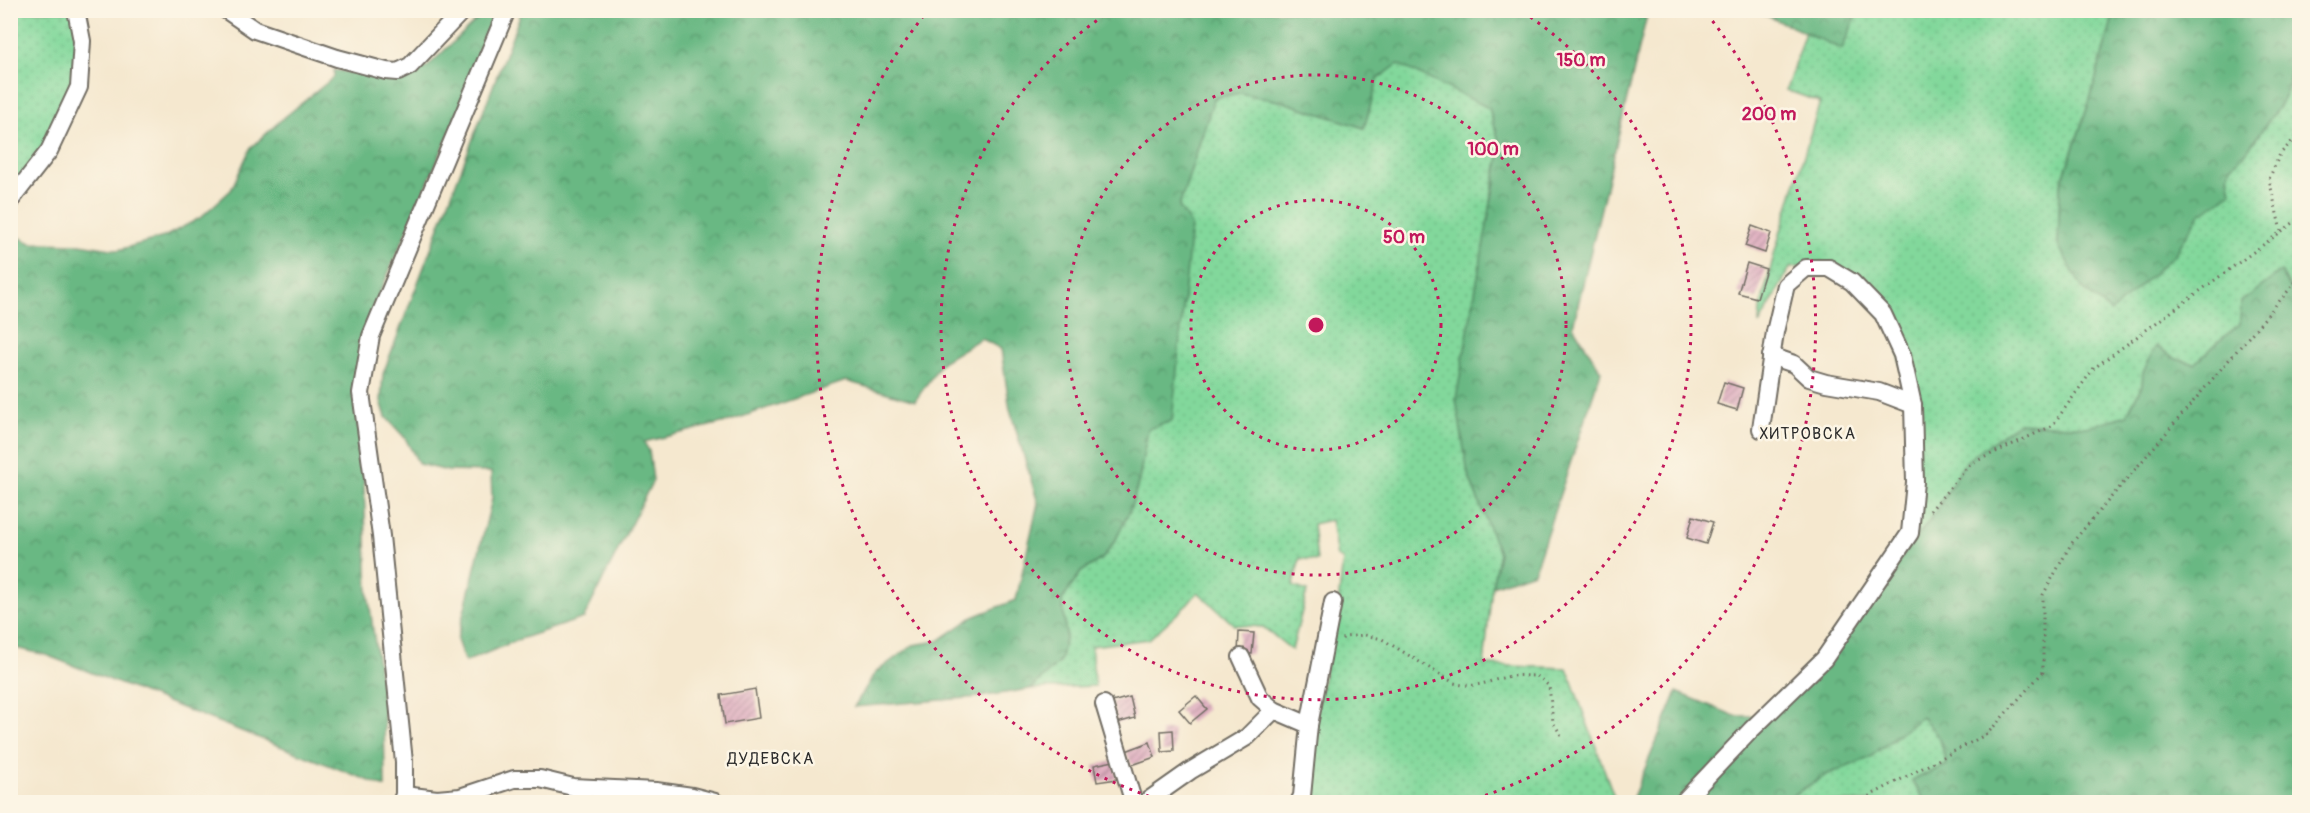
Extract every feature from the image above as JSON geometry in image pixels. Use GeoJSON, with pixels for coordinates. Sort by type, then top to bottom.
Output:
{"type":"FeatureCollection","features":[{"type":"Feature","properties":{"kind":"street"},"geometry":{"type":"LineString","coordinates":[[10,201],[49,151],[79,87],[82,41],[76,10]]}},
{"type":"Feature","properties":{"kind":"street"},"geometry":{"type":"LineString","coordinates":[[226,10],[255,30],[337,58],[386,72],[398,72],[410,66],[463,10]]}},
{"type":"Feature","properties":{"kind":"street"},"geometry":{"type":"LineString","coordinates":[[507,10],[371,336],[360,393],[381,536],[404,762],[402,799],[437,800],[460,796],[514,779],[540,779],[573,787],[656,791],[715,802]]}},
{"type":"Feature","properties":{"kind":"street"},"geometry":{"type":"LineString","coordinates":[[1683,802],[1751,730],[1824,659],[1910,533],[1915,482],[1913,405],[1902,355],[1884,314],[1852,282],[1829,268],[1806,268],[1785,285],[1771,356],[1761,429]]}},
{"type":"Feature","properties":{"kind":"street"},"geometry":{"type":"LineString","coordinates":[[1771,356],[1794,364],[1809,378],[1880,392],[1913,405]]}},
{"type":"Feature","properties":{"kind":"street"},"geometry":{"type":"LineString","coordinates":[[1299,802],[1302,796],[1309,725],[1333,602]]}},
{"type":"Feature","properties":{"kind":"street"},"geometry":{"type":"LineString","coordinates":[[1241,657],[1260,698],[1274,710],[1309,725]]}},
{"type":"Feature","properties":{"kind":"street"},"geometry":{"type":"LineString","coordinates":[[1104,704],[1132,797],[1131,802]]}},
{"type":"Feature","properties":{"kind":"street"},"geometry":{"type":"LineString","coordinates":[[1146,802],[1190,771],[1247,737],[1274,710]]}},
{"type":"Feature","properties":{"kind":"path"},"geometry":{"type":"LineString","coordinates":[[2281,231],[2270,179],[2280,153],[2300,133]]}},
{"type":"Feature","properties":{"kind":"path"},"geometry":{"type":"LineString","coordinates":[[1910,533],[1971,464],[2052,426],[2094,368],[2300,218]]}},
{"type":"Feature","properties":{"kind":"path"},"geometry":{"type":"LineString","coordinates":[[1858,802],[1987,734],[2043,672],[2043,595],[2071,544],[2300,277]]}},
{"type":"Feature","properties":{"kind":"path"},"geometry":{"type":"LineString","coordinates":[[1320,662],[1344,637],[1365,634],[1382,639],[1454,683],[1465,686],[1476,686],[1512,676],[1537,676],[1549,686],[1553,722],[1561,735]]}},
{"type":"Feature","properties":{"kind":"green space"},"geometry":{"type":"Polygon","coordinates":[[[522,10],[1648,11],[1573,326],[1601,371],[1534,572],[1492,586],[1499,553],[1468,474],[1456,399],[1501,147],[1489,108],[1398,64],[1378,79],[1364,128],[1284,102],[1240,93],[1214,98],[1179,207],[1191,225],[1172,421],[1148,429],[1139,480],[1130,510],[1116,539],[1103,558],[1081,572],[1062,600],[1066,635],[1060,661],[1030,689],[980,697],[854,707],[875,673],[913,645],[938,641],[973,617],[1016,600],[1038,503],[1010,410],[1001,349],[981,338],[942,362],[915,401],[846,381],[730,421],[644,442],[649,451],[653,480],[584,618],[520,639],[465,662],[457,640],[492,499],[491,472],[448,471],[419,464],[405,438],[386,417],[381,401],[383,374],[522,10]]]}},
{"type":"Feature","properties":{"kind":"green space"},"geometry":{"type":"Polygon","coordinates":[[[2115,10],[2299,11],[2299,49],[2290,67],[2289,86],[2280,105],[2244,155],[2231,167],[2228,176],[2231,193],[2200,214],[2175,254],[2111,312],[2083,289],[2058,245],[2060,187],[2089,103],[2115,10]]]}},
{"type":"Feature","properties":{"kind":"green space"},"geometry":{"type":"Polygon","coordinates":[[[11,11],[76,11],[82,89],[11,207],[11,11]]]}},
{"type":"Feature","properties":{"kind":"green space"},"geometry":{"type":"Polygon","coordinates":[[[486,11],[503,11],[361,336],[361,403],[368,593],[384,707],[385,787],[46,655],[11,647],[10,233],[31,243],[80,244],[118,250],[164,237],[200,218],[231,190],[250,149],[281,120],[334,77],[334,70],[386,77],[427,67],[486,11]]]}},
{"type":"Feature","properties":{"kind":"green space"},"geometry":{"type":"Polygon","coordinates":[[[1756,11],[1858,11],[1842,49],[1756,11]]]}},
{"type":"Feature","properties":{"kind":"green space"},"geometry":{"type":"Polygon","coordinates":[[[1858,11],[2115,11],[2089,103],[2060,187],[2058,244],[2083,289],[2175,254],[2200,213],[2231,193],[2228,176],[2231,167],[2254,142],[2289,86],[2290,68],[2299,49],[2299,280],[2291,289],[2281,272],[2241,302],[2240,324],[2195,364],[2176,359],[2156,346],[2143,373],[2142,385],[2127,415],[2087,427],[2018,423],[1965,462],[1936,512],[1901,558],[1916,437],[1894,330],[1843,277],[1810,266],[1790,268],[1759,325],[1760,309],[1775,251],[1820,102],[1786,90],[1805,32],[1842,49],[1858,11]]]}},
{"type":"Feature","properties":{"kind":"green space"},"geometry":{"type":"Polygon","coordinates":[[[1398,63],[1489,108],[1501,147],[1492,191],[1468,474],[1499,553],[1492,586],[1484,665],[1567,668],[1616,802],[1304,802],[1317,710],[1338,604],[1343,560],[1337,557],[1331,520],[1313,524],[1317,561],[1300,558],[1293,586],[1307,591],[1292,650],[1263,627],[1234,625],[1198,592],[1149,639],[1091,646],[1095,686],[1030,689],[1060,661],[1066,635],[1062,600],[1081,572],[1103,558],[1116,539],[1130,510],[1139,480],[1179,207],[1214,97],[1240,93],[1284,102],[1364,128],[1378,79],[1398,63]]]}},
{"type":"Feature","properties":{"kind":"green space"},"geometry":{"type":"Polygon","coordinates":[[[2281,272],[2291,289],[2299,280],[2299,802],[1925,802],[1912,780],[1947,765],[1940,739],[1922,716],[1869,758],[1828,774],[1781,802],[1631,802],[1677,692],[1735,716],[1761,716],[1789,689],[1825,642],[1901,558],[1936,512],[1965,462],[2018,423],[2087,427],[2127,415],[2142,385],[2143,373],[2156,346],[2176,359],[2195,364],[2240,324],[2241,302],[2281,272]]]}},
{"type":"Feature","properties":{"kind":"green space"},"geometry":{"type":"Polygon","coordinates":[[[1922,715],[1940,739],[1947,765],[1912,780],[1925,802],[1781,802],[1828,774],[1869,758],[1922,715]]]}},
{"type":"Feature","properties":{"kind":"building"},"geometry":{"type":"Polygon","coordinates":[[[1752,226],[1771,233],[1765,253],[1745,246],[1752,226]]]}},
{"type":"Feature","properties":{"kind":"building"},"geometry":{"type":"Polygon","coordinates":[[[1747,263],[1766,269],[1757,298],[1738,293],[1747,263]]]}},
{"type":"Feature","properties":{"kind":"building"},"geometry":{"type":"Polygon","coordinates":[[[1724,382],[1743,388],[1737,410],[1717,404],[1724,382]]]}},
{"type":"Feature","properties":{"kind":"building"},"geometry":{"type":"Polygon","coordinates":[[[1693,516],[1713,522],[1706,544],[1687,538],[1693,516]]]}},
{"type":"Feature","properties":{"kind":"building"},"geometry":{"type":"Polygon","coordinates":[[[1239,632],[1254,633],[1252,654],[1238,653],[1239,632]]]}},
{"type":"Feature","properties":{"kind":"building"},"geometry":{"type":"Polygon","coordinates":[[[755,689],[759,718],[725,724],[721,695],[755,689]]]}},
{"type":"Feature","properties":{"kind":"building"},"geometry":{"type":"Polygon","coordinates":[[[1196,696],[1207,709],[1190,723],[1179,710],[1196,696]]]}},
{"type":"Feature","properties":{"kind":"building"},"geometry":{"type":"Polygon","coordinates":[[[1130,697],[1135,718],[1117,723],[1112,702],[1130,697]]]}},
{"type":"Feature","properties":{"kind":"building"},"geometry":{"type":"Polygon","coordinates":[[[1173,730],[1174,751],[1162,752],[1161,731],[1173,730]]]}},
{"type":"Feature","properties":{"kind":"building"},"geometry":{"type":"Polygon","coordinates":[[[1150,742],[1155,757],[1132,765],[1126,751],[1150,742]]]}},
{"type":"Feature","properties":{"kind":"building"},"geometry":{"type":"Polygon","coordinates":[[[1114,761],[1117,779],[1097,782],[1094,765],[1114,761]]]}},
{"type":"Feature","properties":{"kind":"district","name":"ХИТРОВСКА"},"geometry":{"type":"Point","coordinates":[1808,434]}},
{"type":"Feature","properties":{"kind":"district","name":"ДУДЕВСКА"},"geometry":{"type":"Point","coordinates":[771,759]}}]}
